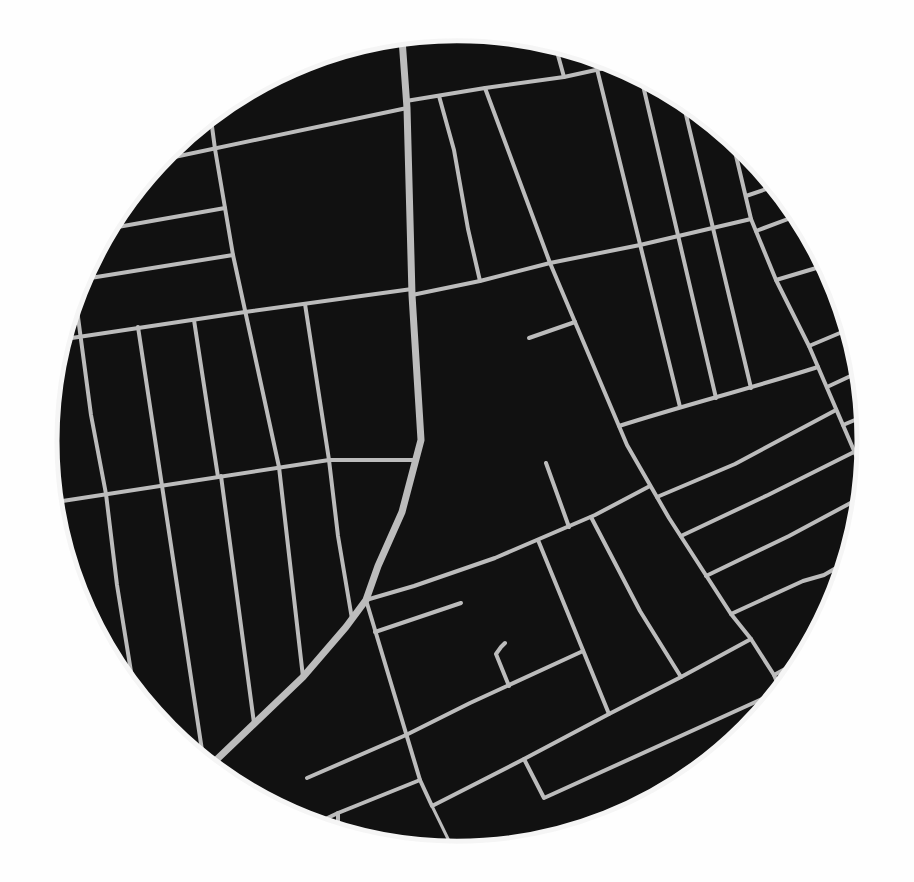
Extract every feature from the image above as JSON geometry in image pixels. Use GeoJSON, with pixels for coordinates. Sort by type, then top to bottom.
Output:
{"type":"FeatureCollection","features":[{"type":"Feature","properties":{"kind":"street"},"geometry":{"type":"LineString","coordinates":[[216,760],[254,722],[303,677],[366,600],[378,566],[402,512],[417,460],[421,440],[412,292],[407,105],[402,44]]}},
{"type":"Feature","properties":{"kind":"street"},"geometry":{"type":"LineString","coordinates":[[558,54],[564,77]]}},
{"type":"Feature","properties":{"kind":"street"},"geometry":{"type":"LineString","coordinates":[[175,157],[407,105],[439,96],[564,77],[602,68]]}},
{"type":"Feature","properties":{"kind":"street"},"geometry":{"type":"LineString","coordinates":[[597,69],[680,407]]}},
{"type":"Feature","properties":{"kind":"street"},"geometry":{"type":"LineString","coordinates":[[643,87],[716,398]]}},
{"type":"Feature","properties":{"kind":"street"},"geometry":{"type":"LineString","coordinates":[[485,88],[550,263],[627,445],[656,497],[706,576],[731,614],[751,639],[777,681]]}},
{"type":"Feature","properties":{"kind":"street"},"geometry":{"type":"LineString","coordinates":[[439,96],[454,150],[468,229],[480,281]]}},
{"type":"Feature","properties":{"kind":"street"},"geometry":{"type":"LineString","coordinates":[[686,113],[751,388]]}},
{"type":"Feature","properties":{"kind":"street"},"geometry":{"type":"LineString","coordinates":[[212,125],[233,255],[279,467],[303,677]]}},
{"type":"Feature","properties":{"kind":"street"},"geometry":{"type":"LineString","coordinates":[[736,154],[751,219],[756,232],[776,280],[818,367],[856,456]]}},
{"type":"Feature","properties":{"kind":"street"},"geometry":{"type":"LineString","coordinates":[[746,196],[767,189]]}},
{"type":"Feature","properties":{"kind":"street"},"geometry":{"type":"LineString","coordinates":[[119,227],[225,208]]}},
{"type":"Feature","properties":{"kind":"street"},"geometry":{"type":"LineString","coordinates":[[71,338],[245,312],[412,292],[480,281],[550,263],[640,245],[751,219]]}},
{"type":"Feature","properties":{"kind":"street"},"geometry":{"type":"LineString","coordinates":[[756,232],[790,219]]}},
{"type":"Feature","properties":{"kind":"street"},"geometry":{"type":"LineString","coordinates":[[92,278],[233,255]]}},
{"type":"Feature","properties":{"kind":"street"},"geometry":{"type":"LineString","coordinates":[[776,280],[818,268]]}},
{"type":"Feature","properties":{"kind":"street"},"geometry":{"type":"LineString","coordinates":[[304,304],[330,460],[338,536],[352,619]]}},
{"type":"Feature","properties":{"kind":"street"},"geometry":{"type":"LineString","coordinates":[[78,313],[91,415],[106,494],[117,585],[131,673]]}},
{"type":"Feature","properties":{"kind":"street"},"geometry":{"type":"LineString","coordinates":[[194,320],[220,477],[254,722]]}},
{"type":"Feature","properties":{"kind":"street"},"geometry":{"type":"LineString","coordinates":[[529,338],[575,322]]}},
{"type":"Feature","properties":{"kind":"street"},"geometry":{"type":"LineString","coordinates":[[138,327],[202,749]]}},
{"type":"Feature","properties":{"kind":"street"},"geometry":{"type":"LineString","coordinates":[[808,346],[842,332]]}},
{"type":"Feature","properties":{"kind":"street"},"geometry":{"type":"LineString","coordinates":[[619,426],[818,367]]}},
{"type":"Feature","properties":{"kind":"street"},"geometry":{"type":"LineString","coordinates":[[827,387],[851,376]]}},
{"type":"Feature","properties":{"kind":"street"},"geometry":{"type":"LineString","coordinates":[[656,497],[735,464],[836,410]]}},
{"type":"Feature","properties":{"kind":"street"},"geometry":{"type":"LineString","coordinates":[[843,425],[856,419]]}},
{"type":"Feature","properties":{"kind":"street"},"geometry":{"type":"LineString","coordinates":[[681,536],[854,452]]}},
{"type":"Feature","properties":{"kind":"street"},"geometry":{"type":"LineString","coordinates":[[62,501],[330,460],[417,460]]}},
{"type":"Feature","properties":{"kind":"street"},"geometry":{"type":"LineString","coordinates":[[546,463],[569,527]]}},
{"type":"Feature","properties":{"kind":"street"},"geometry":{"type":"LineString","coordinates":[[366,600],[414,586],[495,558],[591,517],[650,486]]}},
{"type":"Feature","properties":{"kind":"street"},"geometry":{"type":"LineString","coordinates":[[706,576],[789,536],[852,502]]}},
{"type":"Feature","properties":{"kind":"street"},"geometry":{"type":"LineString","coordinates":[[591,517],[640,611],[682,677]]}},
{"type":"Feature","properties":{"kind":"street"},"geometry":{"type":"LineString","coordinates":[[538,540],[609,714]]}},
{"type":"Feature","properties":{"kind":"street"},"geometry":{"type":"LineString","coordinates":[[731,614],[803,581],[824,575],[837,568]]}},
{"type":"Feature","properties":{"kind":"street"},"geometry":{"type":"LineString","coordinates":[[366,600],[420,780],[432,806],[524,760],[751,639]]}},
{"type":"Feature","properties":{"kind":"street"},"geometry":{"type":"LineString","coordinates":[[375,632],[461,603]]}},
{"type":"Feature","properties":{"kind":"street"},"geometry":{"type":"LineString","coordinates":[[505,643],[498,650],[497,656],[509,686]]}},
{"type":"Feature","properties":{"kind":"street"},"geometry":{"type":"LineString","coordinates":[[307,778],[406,735],[470,703],[583,651]]}},
{"type":"Feature","properties":{"kind":"street"},"geometry":{"type":"LineString","coordinates":[[774,675],[786,668]]}},
{"type":"Feature","properties":{"kind":"street"},"geometry":{"type":"LineString","coordinates":[[524,760],[544,798],[763,698]]}},
{"type":"Feature","properties":{"kind":"street"},"geometry":{"type":"LineString","coordinates":[[325,819],[420,780]]}},
{"type":"Feature","properties":{"kind":"street"},"geometry":{"type":"LineString","coordinates":[[338,813],[338,823]]}},
{"type":"Feature","properties":{"kind":"lane"},"geometry":{"type":"LineString","coordinates":[[432,806],[449,841]]}}]}
